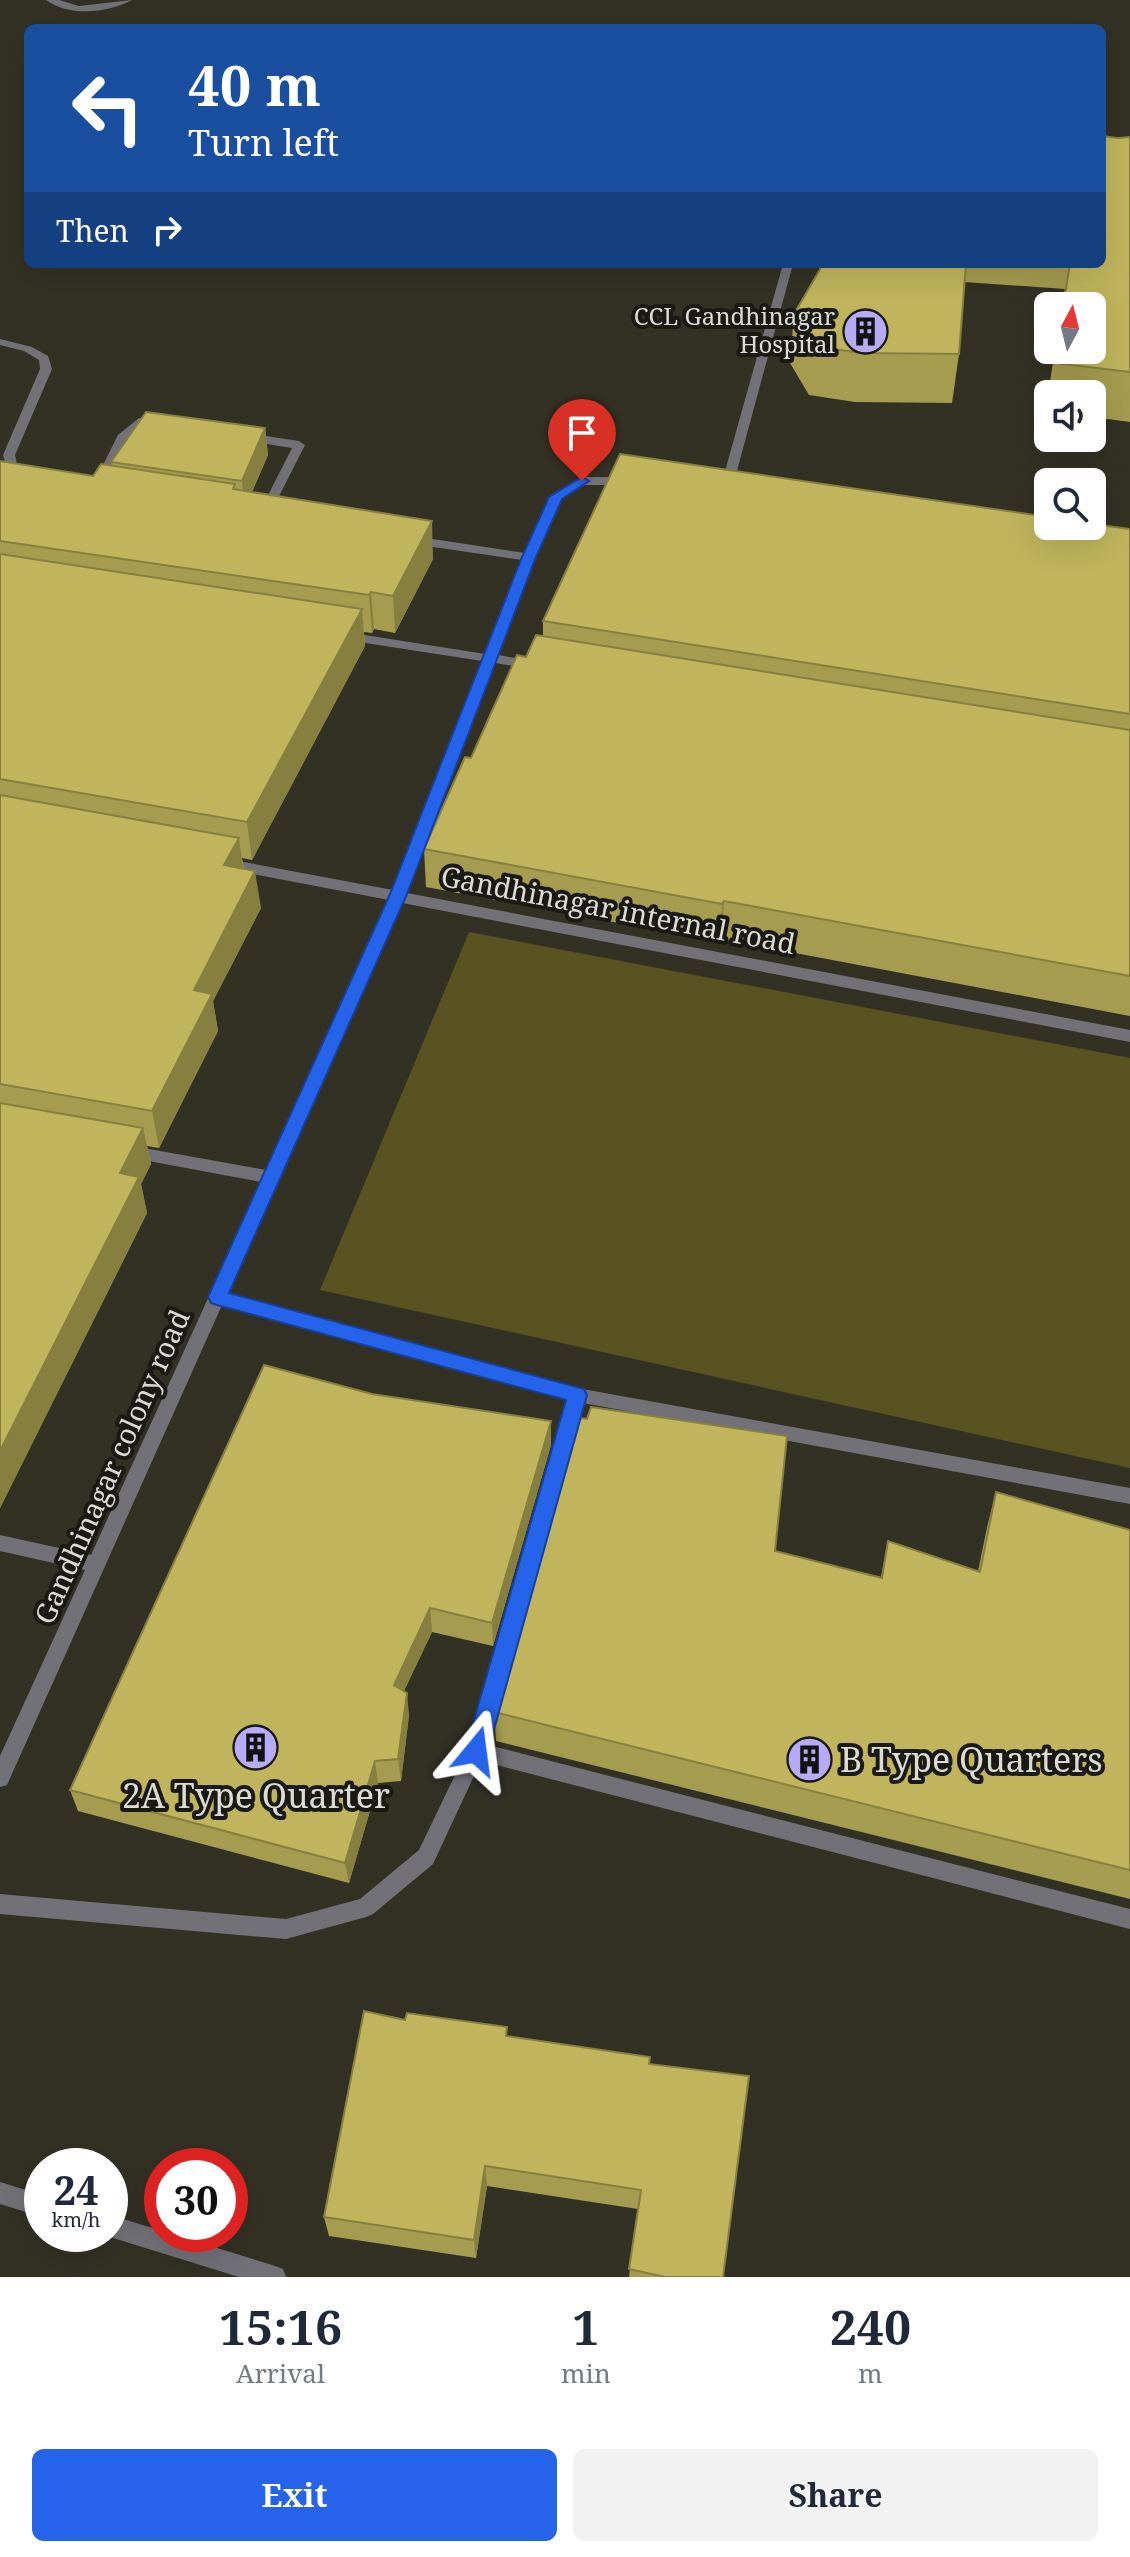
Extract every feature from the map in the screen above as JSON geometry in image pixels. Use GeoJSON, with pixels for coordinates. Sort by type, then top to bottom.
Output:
{"type":"FeatureCollection","features":[{"type":"Feature","properties":{"kind":"street"},"geometry":{"type":"LineString","coordinates":[[51,0],[67,9],[80,10],[127,0]]}},
{"type":"Feature","properties":{"kind":"street"},"geometry":{"type":"LineString","coordinates":[[740,497],[718,494],[787,268]]}},
{"type":"Feature","properties":{"kind":"street"},"geometry":{"type":"LineString","coordinates":[[0,342],[28,349],[44,358],[46,369],[9,455],[11,466],[40,480]]}},
{"type":"Feature","properties":{"kind":"street"},"geometry":{"type":"LineString","coordinates":[[95,492],[122,438],[139,422],[169,425]]}},
{"type":"Feature","properties":{"kind":"street"},"geometry":{"type":"LineString","coordinates":[[230,434],[299,445],[263,517]]}},
{"type":"Feature","properties":{"kind":"street","name":"Gandhinagar colony road"},"geometry":{"type":"LineString","coordinates":[[0,1778],[399,894],[529,557],[556,497],[582,481],[643,483]]}},
{"type":"Feature","properties":{"kind":"street"},"geometry":{"type":"LineString","coordinates":[[81,490],[111,494]]}},
{"type":"Feature","properties":{"kind":"street"},"geometry":{"type":"LineString","coordinates":[[248,515],[279,519]]}},
{"type":"Feature","properties":{"kind":"street"},"geometry":{"type":"LineString","coordinates":[[404,538],[529,557]]}},
{"type":"Feature","properties":{"kind":"street"},"geometry":{"type":"LineString","coordinates":[[338,635],[554,668]]}},
{"type":"Feature","properties":{"kind":"street","name":"Gandhinagar internal road"},"geometry":{"type":"LineString","coordinates":[[199,858],[1130,1036]]}},
{"type":"Feature","properties":{"kind":"street"},"geometry":{"type":"LineString","coordinates":[[105,1147],[271,1177]]}},
{"type":"Feature","properties":{"kind":"street"},"geometry":{"type":"LineString","coordinates":[[217,1297],[577,1395],[1130,1496]]}},
{"type":"Feature","properties":{"kind":"street"},"geometry":{"type":"LineString","coordinates":[[0,1904],[286,1929],[366,1907],[426,1857],[476,1751],[577,1395]]}},
{"type":"Feature","properties":{"kind":"street"},"geometry":{"type":"LineString","coordinates":[[0,1543],[95,1564]]}},
{"type":"Feature","properties":{"kind":"street"},"geometry":{"type":"LineString","coordinates":[[476,1751],[1130,1919]]}},
{"type":"Feature","properties":{"kind":"street"},"geometry":{"type":"LineString","coordinates":[[0,2193],[24,2200]]}},
{"type":"Feature","properties":{"kind":"street"},"geometry":{"type":"LineString","coordinates":[[128,2232],[275,2277]]}},
{"type":"Feature","properties":{"kind":"shaded area"},"geometry":{"type":"Polygon","coordinates":[[[469,932],[1130,1058],[1130,1468],[320,1290],[469,932]]]}},
{"type":"Feature","properties":{"kind":"building"},"geometry":{"type":"Polygon","coordinates":[[[1106,137],[1130,137],[1130,372],[1062,364],[1106,364],[1106,292],[1065,292],[1069,268],[1106,268],[1106,137]]]}},
{"type":"Feature","properties":{"kind":"building"},"geometry":{"type":"Polygon","coordinates":[[[821,268],[966,268],[959,354],[861,353],[813,346],[794,314],[821,268]]]}},
{"type":"Feature","properties":{"kind":"building"},"geometry":{"type":"Polygon","coordinates":[[[146,412],[265,428],[242,481],[111,462],[146,412]]]}},
{"type":"Feature","properties":{"kind":"building"},"geometry":{"type":"Polygon","coordinates":[[[620,454],[1034,515],[1034,540],[1106,540],[1106,526],[1130,529],[1130,714],[543,621],[620,454]]]}},
{"type":"Feature","properties":{"kind":"building"},"geometry":{"type":"Polygon","coordinates":[[[0,461],[93,476],[101,464],[235,484],[233,489],[432,521],[393,596],[371,592],[369,595],[0,541],[0,461]]]}},
{"type":"Feature","properties":{"kind":"building"},"geometry":{"type":"Polygon","coordinates":[[[0,554],[362,609],[247,822],[0,779],[0,554]]]}},
{"type":"Feature","properties":{"kind":"building"},"geometry":{"type":"Polygon","coordinates":[[[536,635],[1130,730],[1130,976],[424,849],[465,757],[471,758],[517,655],[526,657],[536,635]]]}},
{"type":"Feature","properties":{"kind":"building"},"geometry":{"type":"Polygon","coordinates":[[[0,795],[239,838],[224,865],[255,871],[194,990],[212,994],[152,1111],[0,1084],[0,795]]]}},
{"type":"Feature","properties":{"kind":"building"},"geometry":{"type":"Polygon","coordinates":[[[0,1103],[143,1128],[120,1173],[139,1177],[0,1451],[0,1103]]]}},
{"type":"Feature","properties":{"kind":"building"},"geometry":{"type":"Polygon","coordinates":[[[264,1365],[372,1394],[551,1421],[492,1623],[430,1608],[394,1685],[407,1693],[398,1759],[375,1761],[345,1863],[70,1790],[264,1365]]]}},
{"type":"Feature","properties":{"kind":"building"},"geometry":{"type":"Polygon","coordinates":[[[591,1407],[787,1436],[775,1551],[882,1578],[888,1541],[980,1572],[996,1492],[1130,1530],[1130,1870],[494,1712],[574,1417],[587,1419],[591,1407]]]}},
{"type":"Feature","properties":{"kind":"building"},"geometry":{"type":"Polygon","coordinates":[[[364,2011],[405,2020],[407,2013],[507,2027],[506,2036],[650,2057],[649,2064],[749,2076],[723,2277],[665,2277],[629,2269],[641,2190],[485,2166],[474,2240],[324,2217],[364,2011]]]}},
{"type":"Feature","properties":{"kind":"place","name":"CCL Gandhinagar Hospital"},"geometry":{"type":"Point","coordinates":[866,331]}},
{"type":"Feature","properties":{"kind":"place","name":"2A Type Quarter"},"geometry":{"type":"Point","coordinates":[256,1748]}},
{"type":"Feature","properties":{"kind":"place","name":"B Type Quarters"},"geometry":{"type":"Point","coordinates":[809,1760]}},
{"type":"Feature","properties":{"kind":"route"},"geometry":{"type":"LineString","coordinates":[[476,1751],[577,1395],[217,1297],[399,894],[529,557],[556,497],[582,481]]}}]}
